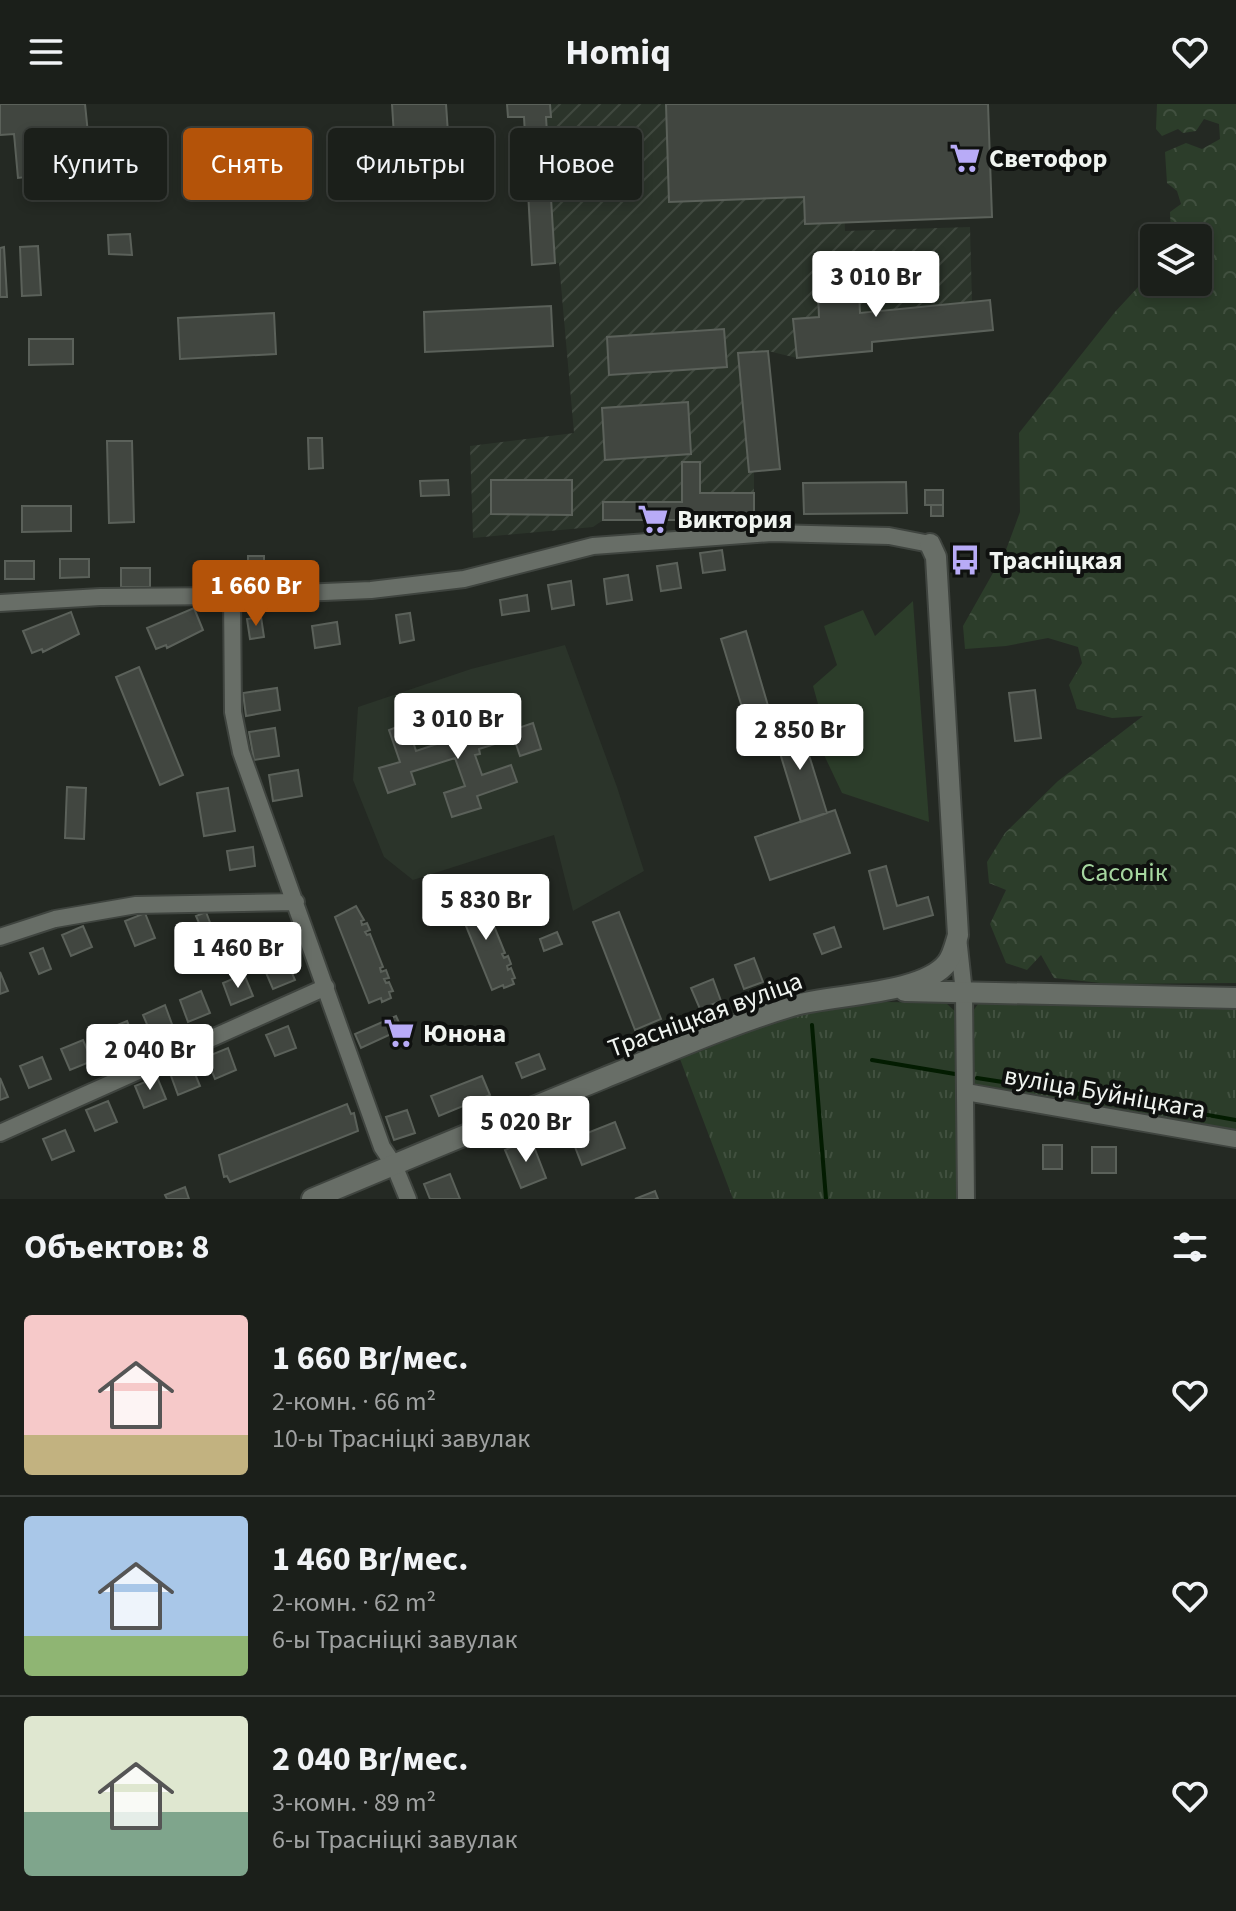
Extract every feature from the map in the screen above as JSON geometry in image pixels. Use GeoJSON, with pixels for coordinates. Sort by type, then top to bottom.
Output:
{"type":"FeatureCollection","features":[{"type":"Feature","properties":{"kind":"street"},"geometry":{"type":"LineString","coordinates":[[0,603],[100,597],[232,596],[371,590],[464,579],[593,546],[772,533],[889,536],[930,544]]}},
{"type":"Feature","properties":{"kind":"street","name":"Трасніцкая вуліца"},"geometry":{"type":"LineString","coordinates":[[312,1199],[631,1067],[780,1010],[834,996],[893,991],[936,974],[945,966],[958,935],[936,557],[930,544]]}},
{"type":"Feature","properties":{"kind":"street"},"geometry":{"type":"LineString","coordinates":[[232,596],[233,712],[241,752],[382,1147],[394,1165],[408,1199]]}},
{"type":"Feature","properties":{"kind":"street"},"geometry":{"type":"LineString","coordinates":[[0,937],[55,919],[136,905],[296,902]]}},
{"type":"Feature","properties":{"kind":"street"},"geometry":{"type":"LineString","coordinates":[[958,935],[964,993],[966,1199]]}},
{"type":"Feature","properties":{"kind":"street"},"geometry":{"type":"LineString","coordinates":[[0,1133],[326,987]]}},
{"type":"Feature","properties":{"kind":"street"},"geometry":{"type":"LineString","coordinates":[[893,991],[1236,998]]}},
{"type":"Feature","properties":{"kind":"street","name":"вуліца Буйніцкага"},"geometry":{"type":"LineString","coordinates":[[966,1092],[1236,1139]]}},
{"type":"Feature","properties":{"kind":"shaded area"},"geometry":{"type":"Polygon","coordinates":[[[507,104],[841,104],[845,231],[970,227],[972,301],[990,300],[993,330],[872,342],[872,351],[797,358],[768,351],[780,469],[754,472],[754,520],[603,520],[593,527],[473,538],[470,446],[574,433],[559,263],[532,265],[528,200],[642,200],[642,128],[525,128],[524,117],[508,117],[507,104]]]}},
{"type":"Feature","properties":{"kind":"shaded area"},"geometry":{"type":"Polygon","coordinates":[[[565,645],[644,871],[573,911],[554,835],[413,880],[384,857],[353,780],[358,707],[471,669],[565,645]]]}},
{"type":"Feature","properties":{"kind":"green space","name":"Сасонік"},"geometry":{"type":"Polygon","coordinates":[[[1157,104],[1236,104],[1236,983],[1110,984],[1054,978],[1041,955],[1027,970],[1006,963],[990,924],[1006,890],[989,883],[987,862],[1005,833],[1058,781],[1143,716],[1112,718],[1077,709],[1069,685],[1082,663],[1078,647],[1048,638],[1006,646],[965,649],[963,626],[1006,550],[1020,512],[1019,433],[1139,286],[1140,278],[1140,296],[1212,296],[1212,224],[1171,224],[1170,212],[1181,204],[1177,191],[1167,183],[1165,152],[1186,143],[1202,149],[1220,139],[1219,124],[1204,119],[1196,131],[1183,133],[1178,129],[1162,136],[1156,129],[1157,104]]]}},
{"type":"Feature","properties":{"kind":"green space"},"geometry":{"type":"Polygon","coordinates":[[[913,601],[929,822],[842,793],[816,738],[826,733],[813,686],[837,665],[824,626],[863,610],[875,636],[913,601]]]}},
{"type":"Feature","properties":{"kind":"green space"},"geometry":{"type":"Polygon","coordinates":[[[857,1003],[946,1003],[959,1015],[959,1199],[733,1199],[680,1059],[794,1014],[857,1003]]]}},
{"type":"Feature","properties":{"kind":"green space"},"geometry":{"type":"Polygon","coordinates":[[[978,1004],[1236,1008],[1236,1133],[974,1088],[971,1083],[970,1015],[978,1004]]]}},
{"type":"Feature","properties":{"kind":"building"},"geometry":{"type":"Polygon","coordinates":[[[0,104],[85,104],[87,128],[24,128],[24,177],[18,178],[14,134],[0,135],[0,104]]]}},
{"type":"Feature","properties":{"kind":"building"},"geometry":{"type":"Polygon","coordinates":[[[392,104],[446,104],[448,128],[394,128],[392,104]]]}},
{"type":"Feature","properties":{"kind":"building"},"geometry":{"type":"Polygon","coordinates":[[[507,104],[550,104],[551,117],[546,117],[547,128],[525,128],[524,117],[508,117],[507,104]]]}},
{"type":"Feature","properties":{"kind":"building"},"geometry":{"type":"Polygon","coordinates":[[[666,104],[988,104],[992,217],[805,224],[804,197],[669,202],[666,104]]]}},
{"type":"Feature","properties":{"kind":"building"},"geometry":{"type":"Polygon","coordinates":[[[528,200],[551,200],[555,263],[532,265],[528,200]]]}},
{"type":"Feature","properties":{"kind":"building"},"geometry":{"type":"Polygon","coordinates":[[[130,234],[132,255],[109,254],[108,235],[130,234]]]}},
{"type":"Feature","properties":{"kind":"building"},"geometry":{"type":"Polygon","coordinates":[[[38,246],[41,295],[22,296],[20,247],[38,246]]]}},
{"type":"Feature","properties":{"kind":"building"},"geometry":{"type":"Polygon","coordinates":[[[4,247],[7,297],[0,297],[0,248],[4,247]]]}},
{"type":"Feature","properties":{"kind":"building"},"geometry":{"type":"Polygon","coordinates":[[[858,268],[860,313],[990,300],[993,330],[872,342],[872,351],[797,358],[793,319],[819,317],[817,269],[858,268]]]}},
{"type":"Feature","properties":{"kind":"building"},"geometry":{"type":"Polygon","coordinates":[[[551,306],[553,346],[425,352],[424,312],[551,306]]]}},
{"type":"Feature","properties":{"kind":"building"},"geometry":{"type":"Polygon","coordinates":[[[274,313],[276,354],[180,359],[178,318],[274,313]]]}},
{"type":"Feature","properties":{"kind":"building"},"geometry":{"type":"Polygon","coordinates":[[[724,329],[727,367],[609,375],[607,337],[724,329]]]}},
{"type":"Feature","properties":{"kind":"building"},"geometry":{"type":"Polygon","coordinates":[[[29,339],[73,339],[73,364],[29,365],[29,339]]]}},
{"type":"Feature","properties":{"kind":"building"},"geometry":{"type":"Polygon","coordinates":[[[768,351],[780,469],[749,472],[738,353],[768,351]]]}},
{"type":"Feature","properties":{"kind":"building"},"geometry":{"type":"Polygon","coordinates":[[[688,402],[691,454],[605,460],[602,408],[688,402]]]}},
{"type":"Feature","properties":{"kind":"building"},"geometry":{"type":"Polygon","coordinates":[[[308,438],[322,438],[323,468],[309,469],[308,438]]]}},
{"type":"Feature","properties":{"kind":"building"},"geometry":{"type":"Polygon","coordinates":[[[107,441],[132,441],[134,522],[109,523],[107,441]]]}},
{"type":"Feature","properties":{"kind":"building"},"geometry":{"type":"Polygon","coordinates":[[[682,462],[700,462],[700,493],[754,493],[754,520],[603,520],[603,502],[682,502],[682,462]]]}},
{"type":"Feature","properties":{"kind":"building"},"geometry":{"type":"Polygon","coordinates":[[[448,480],[449,495],[421,496],[420,481],[448,480]]]}},
{"type":"Feature","properties":{"kind":"building"},"geometry":{"type":"Polygon","coordinates":[[[491,480],[572,480],[572,515],[491,514],[491,480]]]}},
{"type":"Feature","properties":{"kind":"building"},"geometry":{"type":"Polygon","coordinates":[[[906,482],[907,513],[804,514],[803,483],[906,482]]]}},
{"type":"Feature","properties":{"kind":"building"},"geometry":{"type":"Polygon","coordinates":[[[925,490],[943,490],[943,505],[925,505],[925,490]]]}},
{"type":"Feature","properties":{"kind":"building"},"geometry":{"type":"Polygon","coordinates":[[[931,505],[943,505],[943,516],[931,516],[931,505]]]}},
{"type":"Feature","properties":{"kind":"building"},"geometry":{"type":"Polygon","coordinates":[[[22,506],[71,506],[71,531],[22,532],[22,506]]]}},
{"type":"Feature","properties":{"kind":"building"},"geometry":{"type":"Polygon","coordinates":[[[722,550],[725,570],[703,573],[700,553],[722,550]]]}},
{"type":"Feature","properties":{"kind":"building"},"geometry":{"type":"Polygon","coordinates":[[[248,556],[264,556],[264,574],[248,575],[248,556]]]}},
{"type":"Feature","properties":{"kind":"building"},"geometry":{"type":"Polygon","coordinates":[[[60,559],[89,559],[89,577],[60,578],[60,559]]]}},
{"type":"Feature","properties":{"kind":"building"},"geometry":{"type":"Polygon","coordinates":[[[5,561],[34,561],[34,579],[5,579],[5,561]]]}},
{"type":"Feature","properties":{"kind":"building"},"geometry":{"type":"Polygon","coordinates":[[[677,563],[681,588],[661,591],[657,566],[677,563]]]}},
{"type":"Feature","properties":{"kind":"building"},"geometry":{"type":"Polygon","coordinates":[[[121,568],[150,568],[150,587],[121,587],[121,568]]]}},
{"type":"Feature","properties":{"kind":"building"},"geometry":{"type":"Polygon","coordinates":[[[628,575],[632,600],[607,604],[604,579],[628,575]]]}},
{"type":"Feature","properties":{"kind":"building"},"geometry":{"type":"Polygon","coordinates":[[[571,581],[574,605],[552,609],[548,585],[571,581]]]}},
{"type":"Feature","properties":{"kind":"building"},"geometry":{"type":"Polygon","coordinates":[[[527,595],[529,611],[502,615],[500,600],[527,595]]]}},
{"type":"Feature","properties":{"kind":"building"},"geometry":{"type":"Polygon","coordinates":[[[194,608],[203,630],[167,648],[166,645],[156,649],[147,628],[194,608]]]}},
{"type":"Feature","properties":{"kind":"building"},"geometry":{"type":"Polygon","coordinates":[[[71,612],[79,634],[43,652],[42,649],[32,653],[23,631],[71,612]]]}},
{"type":"Feature","properties":{"kind":"building"},"geometry":{"type":"Polygon","coordinates":[[[410,613],[414,640],[400,643],[396,615],[410,613]]]}},
{"type":"Feature","properties":{"kind":"building"},"geometry":{"type":"Polygon","coordinates":[[[261,617],[264,637],[250,639],[247,619],[261,617]]]}},
{"type":"Feature","properties":{"kind":"building"},"geometry":{"type":"Polygon","coordinates":[[[337,622],[340,644],[315,648],[312,626],[337,622]]]}},
{"type":"Feature","properties":{"kind":"building"},"geometry":{"type":"Polygon","coordinates":[[[746,631],[769,709],[745,717],[721,639],[746,631]]]}},
{"type":"Feature","properties":{"kind":"building"},"geometry":{"type":"Polygon","coordinates":[[[139,667],[183,775],[160,785],[116,677],[139,667]]]}},
{"type":"Feature","properties":{"kind":"building"},"geometry":{"type":"Polygon","coordinates":[[[277,688],[280,710],[246,716],[243,693],[277,688]]]}},
{"type":"Feature","properties":{"kind":"building"},"geometry":{"type":"Polygon","coordinates":[[[1035,690],[1041,738],[1015,741],[1009,693],[1035,690]]]}},
{"type":"Feature","properties":{"kind":"building"},"geometry":{"type":"Polygon","coordinates":[[[462,696],[466,709],[447,715],[443,702],[462,696]]]}},
{"type":"Feature","properties":{"kind":"building"},"geometry":{"type":"Polygon","coordinates":[[[485,715],[492,737],[533,723],[541,749],[520,756],[514,738],[479,749],[480,754],[475,755],[482,775],[511,765],[517,782],[477,796],[481,808],[452,817],[444,793],[465,786],[455,758],[411,772],[415,784],[388,793],[379,768],[400,762],[389,730],[407,723],[416,751],[461,736],[458,724],[485,715]]]}},
{"type":"Feature","properties":{"kind":"building"},"geometry":{"type":"Polygon","coordinates":[[[799,723],[827,813],[801,822],[773,730],[799,723]]]}},
{"type":"Feature","properties":{"kind":"building"},"geometry":{"type":"Polygon","coordinates":[[[275,728],[279,756],[254,760],[249,732],[275,728]]]}},
{"type":"Feature","properties":{"kind":"building"},"geometry":{"type":"Polygon","coordinates":[[[298,770],[302,796],[273,801],[269,775],[298,770]]]}},
{"type":"Feature","properties":{"kind":"building"},"geometry":{"type":"Polygon","coordinates":[[[67,787],[86,788],[84,839],[65,838],[67,787]]]}},
{"type":"Feature","properties":{"kind":"building"},"geometry":{"type":"Polygon","coordinates":[[[228,788],[235,831],[204,836],[197,793],[228,788]]]}},
{"type":"Feature","properties":{"kind":"building"},"geometry":{"type":"Polygon","coordinates":[[[835,810],[850,853],[770,880],[755,837],[835,810]]]}},
{"type":"Feature","properties":{"kind":"building"},"geometry":{"type":"Polygon","coordinates":[[[253,847],[255,866],[230,870],[227,851],[253,847]]]}},
{"type":"Feature","properties":{"kind":"building"},"geometry":{"type":"Polygon","coordinates":[[[886,866],[897,906],[928,897],[933,915],[884,929],[869,871],[886,866]]]}},
{"type":"Feature","properties":{"kind":"building"},"geometry":{"type":"Polygon","coordinates":[[[478,892],[486,907],[483,908],[489,910],[492,917],[488,919],[492,921],[505,953],[502,954],[504,958],[508,956],[511,964],[507,966],[508,970],[511,968],[515,978],[512,979],[514,984],[504,988],[503,985],[492,990],[457,904],[478,892]]]}},
{"type":"Feature","properties":{"kind":"building"},"geometry":{"type":"Polygon","coordinates":[[[356,906],[364,920],[361,921],[362,925],[367,923],[370,930],[365,932],[370,934],[383,967],[380,968],[381,972],[386,970],[389,978],[384,979],[393,991],[389,992],[391,998],[382,1002],[381,998],[369,1003],[335,917],[356,906]]]}},
{"type":"Feature","properties":{"kind":"building"},"geometry":{"type":"Polygon","coordinates":[[[206,912],[214,933],[205,937],[196,916],[206,912]]]}},
{"type":"Feature","properties":{"kind":"building"},"geometry":{"type":"Polygon","coordinates":[[[619,912],[661,1019],[635,1030],[593,922],[619,912]]]}},
{"type":"Feature","properties":{"kind":"building"},"geometry":{"type":"Polygon","coordinates":[[[145,913],[155,938],[135,946],[125,921],[145,913]]]}},
{"type":"Feature","properties":{"kind":"building"},"geometry":{"type":"Polygon","coordinates":[[[83,926],[92,947],[71,956],[62,935],[83,926]]]}},
{"type":"Feature","properties":{"kind":"building"},"geometry":{"type":"Polygon","coordinates":[[[834,927],[841,947],[822,954],[814,934],[834,927]]]}},
{"type":"Feature","properties":{"kind":"building"},"geometry":{"type":"Polygon","coordinates":[[[557,932],[562,944],[544,951],[540,939],[557,932]]]}},
{"type":"Feature","properties":{"kind":"building"},"geometry":{"type":"Polygon","coordinates":[[[43,948],[51,969],[39,974],[30,953],[43,948]]]}},
{"type":"Feature","properties":{"kind":"building"},"geometry":{"type":"Polygon","coordinates":[[[754,958],[763,982],[744,989],[735,965],[754,958]]]}},
{"type":"Feature","properties":{"kind":"building"},"geometry":{"type":"Polygon","coordinates":[[[286,959],[295,980],[273,989],[264,968],[286,959]]]}},
{"type":"Feature","properties":{"kind":"building"},"geometry":{"type":"Polygon","coordinates":[[[0,972],[8,991],[0,994],[0,972]]]}},
{"type":"Feature","properties":{"kind":"building"},"geometry":{"type":"Polygon","coordinates":[[[244,974],[253,996],[231,1005],[223,983],[244,974]]]}},
{"type":"Feature","properties":{"kind":"building"},"geometry":{"type":"Polygon","coordinates":[[[713,979],[721,1001],[700,1009],[691,988],[713,979]]]}},
{"type":"Feature","properties":{"kind":"building"},"geometry":{"type":"Polygon","coordinates":[[[201,991],[210,1013],[188,1022],[180,1000],[201,991]]]}},
{"type":"Feature","properties":{"kind":"building"},"geometry":{"type":"Polygon","coordinates":[[[165,1005],[173,1027],[152,1036],[143,1015],[165,1005]]]}},
{"type":"Feature","properties":{"kind":"building"},"geometry":{"type":"Polygon","coordinates":[[[396,1016],[402,1029],[361,1048],[355,1034],[396,1016]]]}},
{"type":"Feature","properties":{"kind":"building"},"geometry":{"type":"Polygon","coordinates":[[[127,1021],[136,1043],[114,1052],[105,1030],[127,1021]]]}},
{"type":"Feature","properties":{"kind":"building"},"geometry":{"type":"Polygon","coordinates":[[[288,1026],[296,1048],[275,1056],[266,1035],[288,1026]]]}},
{"type":"Feature","properties":{"kind":"building"},"geometry":{"type":"Polygon","coordinates":[[[83,1040],[92,1061],[70,1070],[61,1049],[83,1040]]]}},
{"type":"Feature","properties":{"kind":"building"},"geometry":{"type":"Polygon","coordinates":[[[228,1048],[236,1070],[215,1079],[206,1057],[228,1048]]]}},
{"type":"Feature","properties":{"kind":"building"},"geometry":{"type":"Polygon","coordinates":[[[539,1054],[545,1069],[522,1078],[516,1063],[539,1054]]]}},
{"type":"Feature","properties":{"kind":"building"},"geometry":{"type":"Polygon","coordinates":[[[42,1057],[51,1079],[29,1088],[20,1066],[42,1057]]]}},
{"type":"Feature","properties":{"kind":"building"},"geometry":{"type":"Polygon","coordinates":[[[191,1064],[200,1086],[178,1095],[170,1073],[191,1064]]]}},
{"type":"Feature","properties":{"kind":"building"},"geometry":{"type":"Polygon","coordinates":[[[482,1076],[490,1095],[439,1116],[431,1096],[482,1076]]]}},
{"type":"Feature","properties":{"kind":"building"},"geometry":{"type":"Polygon","coordinates":[[[157,1077],[166,1099],[144,1108],[135,1086],[157,1077]]]}},
{"type":"Feature","properties":{"kind":"building"},"geometry":{"type":"Polygon","coordinates":[[[0,1078],[8,1097],[0,1100],[0,1078]]]}},
{"type":"Feature","properties":{"kind":"building"},"geometry":{"type":"Polygon","coordinates":[[[108,1101],[117,1122],[95,1131],[86,1110],[108,1101]]]}},
{"type":"Feature","properties":{"kind":"building"},"geometry":{"type":"Polygon","coordinates":[[[347,1104],[351,1114],[354,1113],[358,1131],[230,1182],[227,1176],[224,1177],[219,1155],[347,1104]]]}},
{"type":"Feature","properties":{"kind":"building"},"geometry":{"type":"Polygon","coordinates":[[[407,1110],[415,1133],[394,1140],[386,1117],[407,1110]]]}},
{"type":"Feature","properties":{"kind":"building"},"geometry":{"type":"Polygon","coordinates":[[[615,1122],[625,1148],[582,1165],[572,1139],[615,1122]]]}},
{"type":"Feature","properties":{"kind":"building"},"geometry":{"type":"Polygon","coordinates":[[[65,1130],[74,1151],[52,1160],[43,1139],[65,1130]]]}},
{"type":"Feature","properties":{"kind":"building"},"geometry":{"type":"Polygon","coordinates":[[[531,1139],[546,1178],[521,1188],[505,1150],[531,1139]]]}},
{"type":"Feature","properties":{"kind":"building"},"geometry":{"type":"Polygon","coordinates":[[[1043,1145],[1062,1145],[1062,1169],[1043,1169],[1043,1145]]]}},
{"type":"Feature","properties":{"kind":"building"},"geometry":{"type":"Polygon","coordinates":[[[1092,1147],[1116,1147],[1116,1173],[1092,1173],[1092,1147]]]}},
{"type":"Feature","properties":{"kind":"building"},"geometry":{"type":"Polygon","coordinates":[[[450,1174],[460,1199],[430,1199],[424,1184],[450,1174]]]}},
{"type":"Feature","properties":{"kind":"building"},"geometry":{"type":"Polygon","coordinates":[[[185,1187],[189,1199],[167,1199],[165,1195],[185,1187]]]}},
{"type":"Feature","properties":{"kind":"building"},"geometry":{"type":"Polygon","coordinates":[[[655,1191],[658,1199],[635,1199],[655,1191]]]}},
{"type":"Feature","properties":{"kind":"waterway"},"geometry":{"type":"LineString","coordinates":[[812,1025],[826,1199]]}},
{"type":"Feature","properties":{"kind":"waterway"},"geometry":{"type":"LineString","coordinates":[[872,1060],[955,1074]]}},
{"type":"Feature","properties":{"kind":"waterway"},"geometry":{"type":"LineString","coordinates":[[977,1078],[1163,1107]]}},
{"type":"Feature","properties":{"kind":"waterway"},"geometry":{"type":"LineString","coordinates":[[1185,1111],[1236,1120]]}},
{"type":"Feature","properties":{"kind":"place","name":"Светофор"},"geometry":{"type":"Point","coordinates":[965,158]}},
{"type":"Feature","properties":{"kind":"place","name":"Виктория"},"geometry":{"type":"Point","coordinates":[653,519]}},
{"type":"Feature","properties":{"kind":"place","name":"Трасніцкая"},"geometry":{"type":"Point","coordinates":[965,560]}},
{"type":"Feature","properties":{"kind":"place","name":"Юнона"},"geometry":{"type":"Point","coordinates":[399,1033]}}]}
